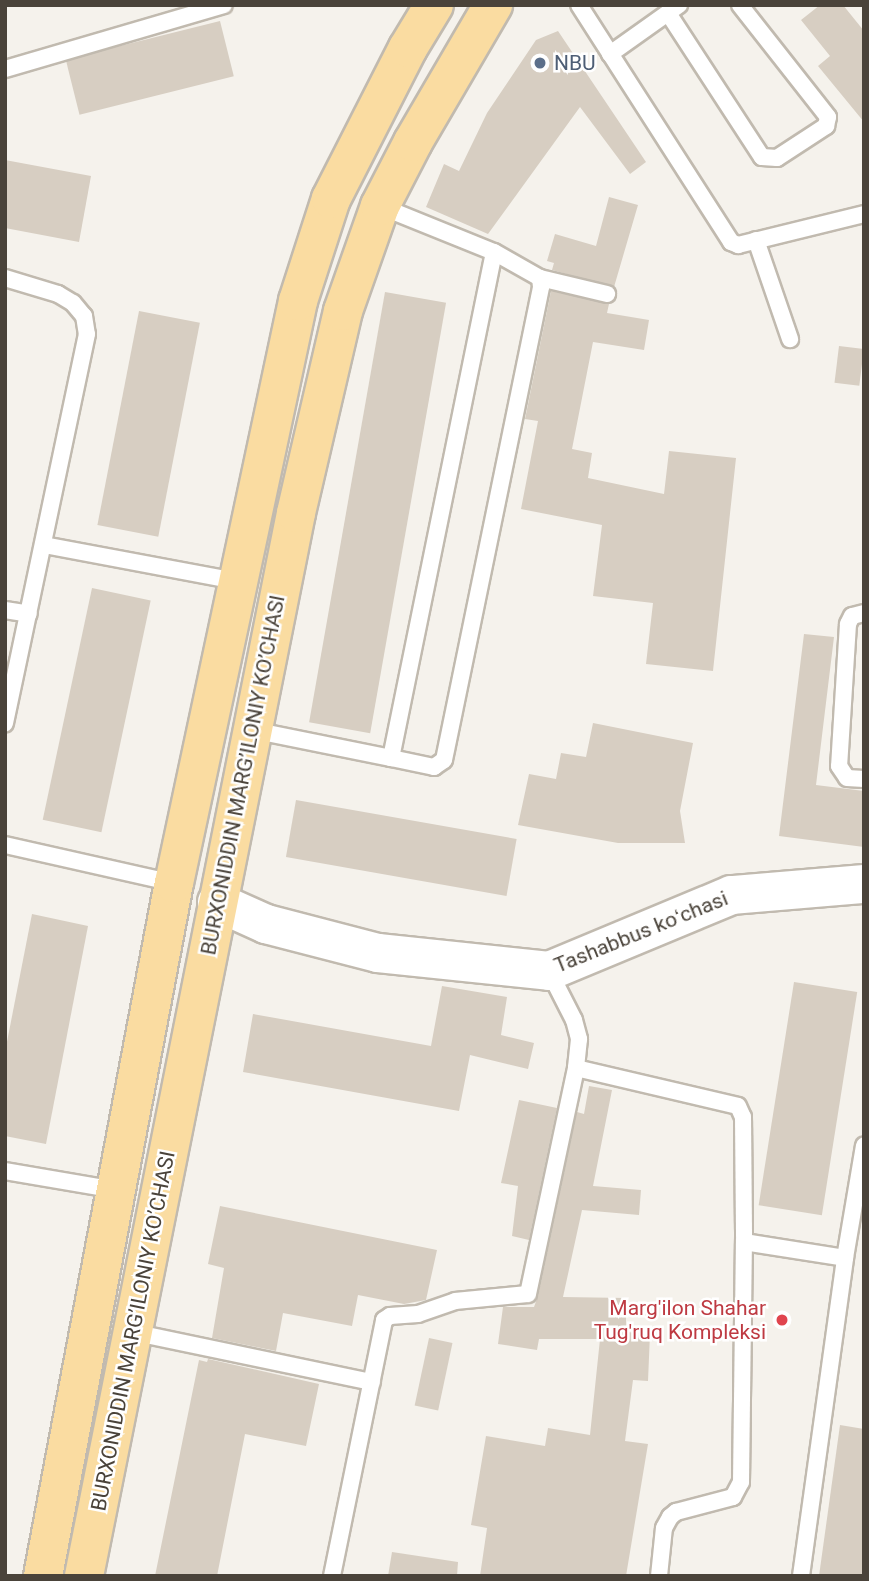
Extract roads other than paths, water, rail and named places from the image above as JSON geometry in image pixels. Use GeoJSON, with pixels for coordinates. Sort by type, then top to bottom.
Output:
{"type":"FeatureCollection","features":[{"type":"Feature","properties":{"kind":"main road","name":"BURXONIDDIN MARG’ILONIY KO’CHASI"},"geometry":{"type":"LineString","coordinates":[[43,1576],[174,883],[298,301],[331,199],[390,81],[434,5]]}},
{"type":"Feature","properties":{"kind":"main road","name":"BURXONIDDIN MARG’ILONIY KO’CHASI"},"geometry":{"type":"LineString","coordinates":[[84,1576],[296,513],[344,311],[380,206],[413,142],[493,5]]}},
{"type":"Feature","properties":{"kind":"main road"},"geometry":{"type":"LineString","coordinates":[[174,883],[217,902]]}},
{"type":"Feature","properties":{"kind":"street","name":"Tashabbus koʻchasi"},"geometry":{"type":"LineString","coordinates":[[217,902],[266,924],[378,953],[550,971],[732,895],[864,884]]}},
{"type":"Feature","properties":{"kind":"lane"},"geometry":{"type":"LineString","coordinates":[[5,69],[224,5]]}},
{"type":"Feature","properties":{"kind":"lane"},"geometry":{"type":"LineString","coordinates":[[579,5],[731,242],[738,245],[864,214]]}},
{"type":"Feature","properties":{"kind":"lane"},"geometry":{"type":"LineString","coordinates":[[610,54],[674,9],[762,156],[777,158],[826,126],[828,117],[740,5]]}},
{"type":"Feature","properties":{"kind":"lane"},"geometry":{"type":"LineString","coordinates":[[380,206],[494,251],[540,278],[607,294]]}},
{"type":"Feature","properties":{"kind":"lane"},"geometry":{"type":"LineString","coordinates":[[756,240],[790,340]]}},
{"type":"Feature","properties":{"kind":"lane"},"geometry":{"type":"LineString","coordinates":[[391,758],[494,251]]}},
{"type":"Feature","properties":{"kind":"lane"},"geometry":{"type":"LineString","coordinates":[[5,278],[58,294],[73,303],[83,316],[87,334],[5,723]]}},
{"type":"Feature","properties":{"kind":"lane"},"geometry":{"type":"LineString","coordinates":[[253,730],[434,767],[444,760],[538,300],[540,278]]}},
{"type":"Feature","properties":{"kind":"lane"},"geometry":{"type":"LineString","coordinates":[[44,545],[237,581]]}},
{"type":"Feature","properties":{"kind":"lane"},"geometry":{"type":"LineString","coordinates":[[5,610],[29,614]]}},
{"type":"Feature","properties":{"kind":"lane"},"geometry":{"type":"LineString","coordinates":[[864,613],[852,616],[848,624],[839,766],[847,778],[864,779]]}},
{"type":"Feature","properties":{"kind":"lane"},"geometry":{"type":"LineString","coordinates":[[5,845],[174,883]]}},
{"type":"Feature","properties":{"kind":"lane"},"geometry":{"type":"LineString","coordinates":[[332,1576],[384,1320],[390,1315],[418,1314],[455,1301],[528,1294],[576,1068],[579,1039],[574,1020],[550,971]]}},
{"type":"Feature","properties":{"kind":"lane"},"geometry":{"type":"LineString","coordinates":[[576,1068],[738,1106],[743,1117],[741,1482],[733,1497],[676,1512],[670,1517],[664,1528],[660,1576]]}},
{"type":"Feature","properties":{"kind":"lane"},"geometry":{"type":"LineString","coordinates":[[801,1576],[845,1258],[858,1220],[864,1146]]}},
{"type":"Feature","properties":{"kind":"lane"},"geometry":{"type":"LineString","coordinates":[[5,1171],[116,1190]]}},
{"type":"Feature","properties":{"kind":"lane"},"geometry":{"type":"LineString","coordinates":[[744,1242],[845,1258]]}},
{"type":"Feature","properties":{"kind":"lane"},"geometry":{"type":"LineString","coordinates":[[132,1332],[372,1382]]}},
{"type":"Feature","properties":{"kind":"place","name":"NBU"},"geometry":{"type":"Point","coordinates":[540,63]}},
{"type":"Feature","properties":{"kind":"place","name":"Marg'ilon Shahar Tug'ruq Kompleksi"},"geometry":{"type":"Point","coordinates":[782,1320]}}]}
